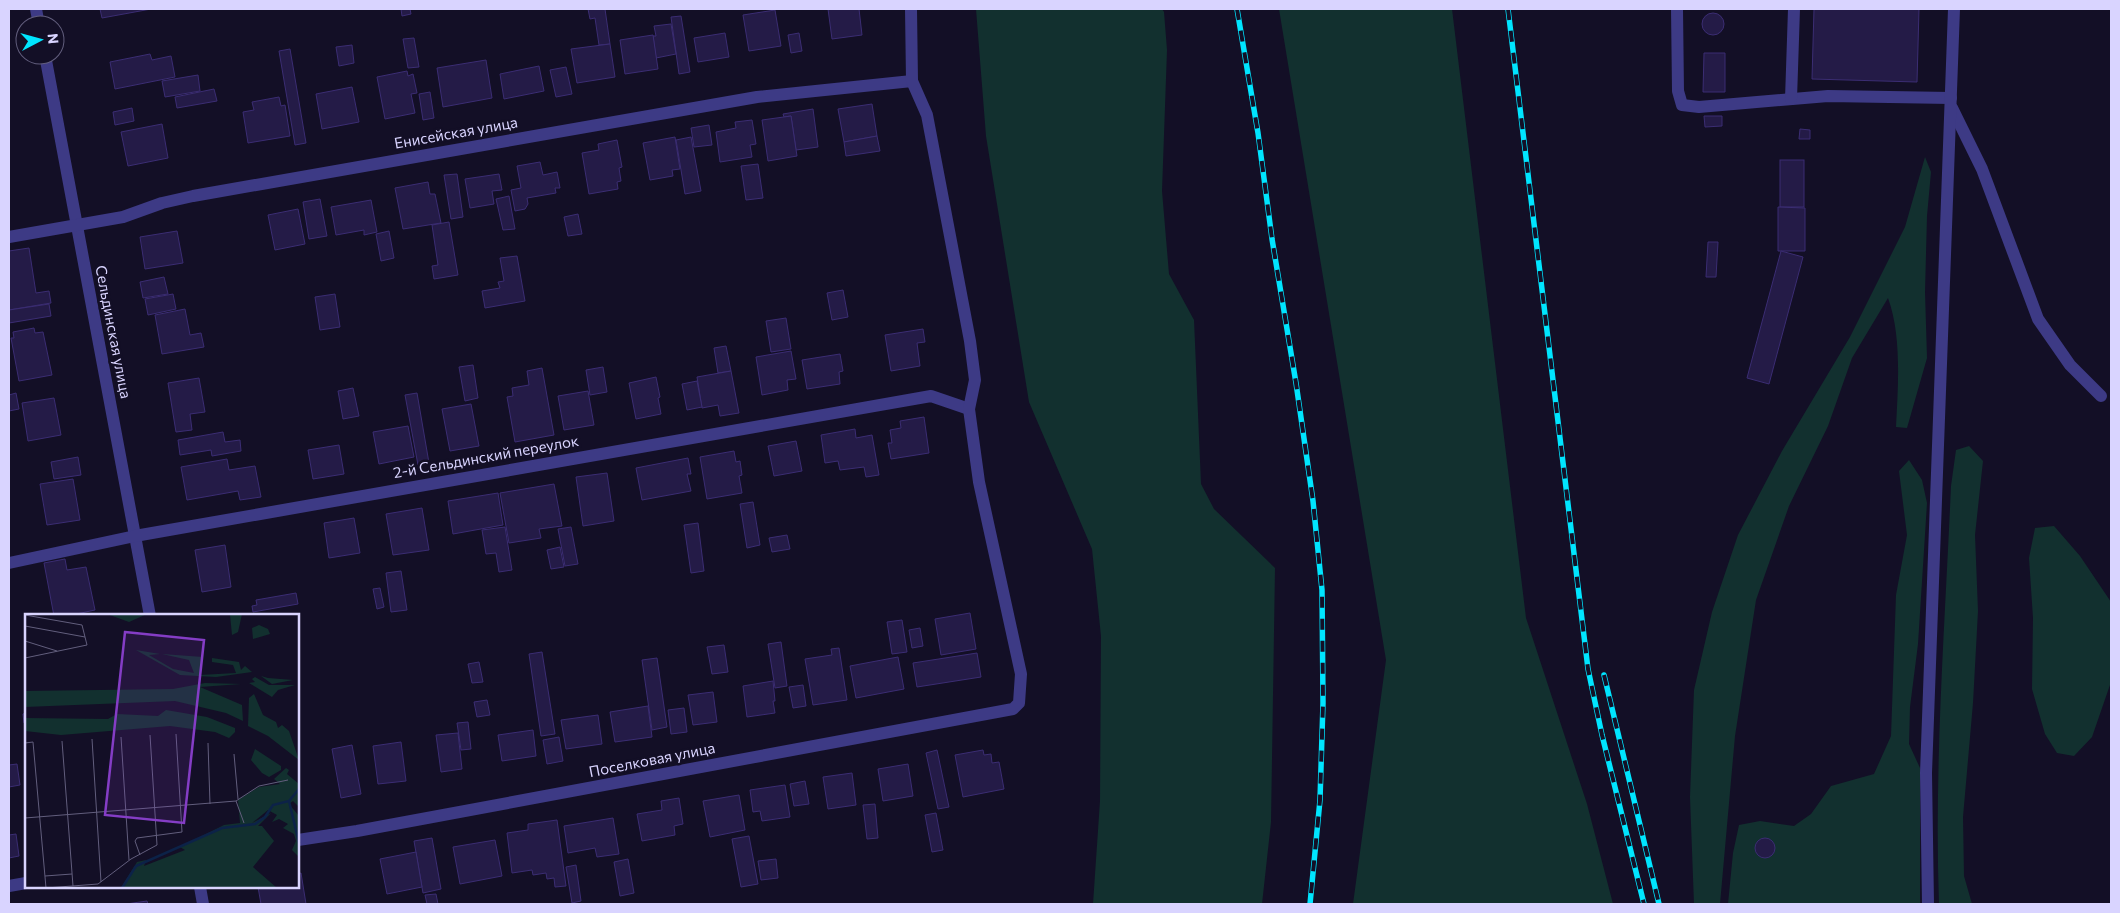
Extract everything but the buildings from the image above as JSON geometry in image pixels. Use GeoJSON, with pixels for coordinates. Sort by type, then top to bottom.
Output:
{"type":"FeatureCollection","features":[{"type":"Feature","properties":{"kind":"street"},"geometry":{"type":"LineString","coordinates":[[911,9],[912,81],[927,115],[970,341],[975,380],[969,409]]}},
{"type":"Feature","properties":{"kind":"street"},"geometry":{"type":"LineString","coordinates":[[1677,9],[1678,91],[1682,105],[1699,107],[1828,96],[1951,102]]}},
{"type":"Feature","properties":{"kind":"street"},"geometry":{"type":"LineString","coordinates":[[1791,99],[1794,9]]}},
{"type":"Feature","properties":{"kind":"street"},"geometry":{"type":"LineString","coordinates":[[1928,904],[1926,773],[1954,9]]}},
{"type":"Feature","properties":{"kind":"street","name":"Сельдинская улица"},"geometry":{"type":"LineString","coordinates":[[47,65],[150,614]]}},
{"type":"Feature","properties":{"kind":"street","name":"Енисейская улица"},"geometry":{"type":"LineString","coordinates":[[9,237],[122,218],[162,204],[194,196],[757,97],[912,81]]}},
{"type":"Feature","properties":{"kind":"street"},"geometry":{"type":"LineString","coordinates":[[1951,102],[1982,169],[2038,319],[2070,365],[2101,396]]}},
{"type":"Feature","properties":{"kind":"street","name":"2-й Сельдинский переулок"},"geometry":{"type":"LineString","coordinates":[[9,563],[135,536],[930,396],[969,409]]}},
{"type":"Feature","properties":{"kind":"street","name":"Поселковая улица"},"geometry":{"type":"LineString","coordinates":[[299,840],[367,829],[1013,709],[1019,703],[1021,674],[979,482],[969,409]]}},
{"type":"Feature","properties":{"kind":"street"},"geometry":{"type":"LineString","coordinates":[[9,886],[25,883]]}},
{"type":"Feature","properties":{"kind":"street"},"geometry":{"type":"LineString","coordinates":[[200,888],[203,904]]}},
{"type":"Feature","properties":{"kind":"green space"},"geometry":{"type":"Polygon","coordinates":[[[976,9],[1162,9],[1164,12],[1167,50],[1162,191],[1169,274],[1194,320],[1201,484],[1214,509],[1275,568],[1271,822],[1262,904],[1093,904],[1100,801],[1101,636],[1092,549],[1029,402],[986,136],[976,9]]]}},
{"type":"Feature","properties":{"kind":"green space"},"geometry":{"type":"Polygon","coordinates":[[[1279,9],[1452,9],[1526,618],[1587,804],[1613,904],[1353,904],[1386,660],[1279,9]]]}},
{"type":"Feature","properties":{"kind":"green space"},"geometry":{"type":"Polygon","coordinates":[[[1925,157],[1931,172],[1927,216],[1925,292],[1927,358],[1907,428],[1896,427],[1897,345],[1888,298],[1852,358],[1828,426],[1789,506],[1756,600],[1735,736],[1720,904],[1694,904],[1690,797],[1694,690],[1712,612],[1738,535],[1782,451],[1850,337],[1905,227],[1925,157]]]}},
{"type":"Feature","properties":{"kind":"green space"},"geometry":{"type":"Polygon","coordinates":[[[1969,446],[1983,461],[1975,535],[1978,611],[1973,703],[1963,817],[1964,876],[1972,904],[1939,904],[1939,747],[1951,486],[1956,450],[1969,446]]]}},
{"type":"Feature","properties":{"kind":"green space"},"geometry":{"type":"Polygon","coordinates":[[[1909,460],[1922,480],[1927,503],[1918,644],[1910,707],[1909,744],[1920,768],[1920,904],[1728,904],[1733,853],[1739,825],[1760,821],[1794,826],[1811,814],[1831,786],[1874,774],[1891,736],[1896,595],[1907,535],[1899,471],[1909,460]]]}},
{"type":"Feature","properties":{"kind":"green space"},"geometry":{"type":"Polygon","coordinates":[[[2054,526],[2080,556],[2111,602],[2111,682],[2092,737],[2074,756],[2057,753],[2045,734],[2032,689],[2033,618],[2029,558],[2035,528],[2054,526]]]}},
{"type":"Feature","properties":{"kind":"railway"},"geometry":{"type":"LineString","coordinates":[[1237,9],[1296,383],[1313,501],[1322,590],[1323,703],[1320,800],[1310,904]]}},
{"type":"Feature","properties":{"kind":"railway"},"geometry":{"type":"LineString","coordinates":[[1508,9],[1588,669],[1602,735],[1644,904]]}},
{"type":"Feature","properties":{"kind":"railway"},"geometry":{"type":"LineString","coordinates":[[1604,675],[1659,904]]}}]}
